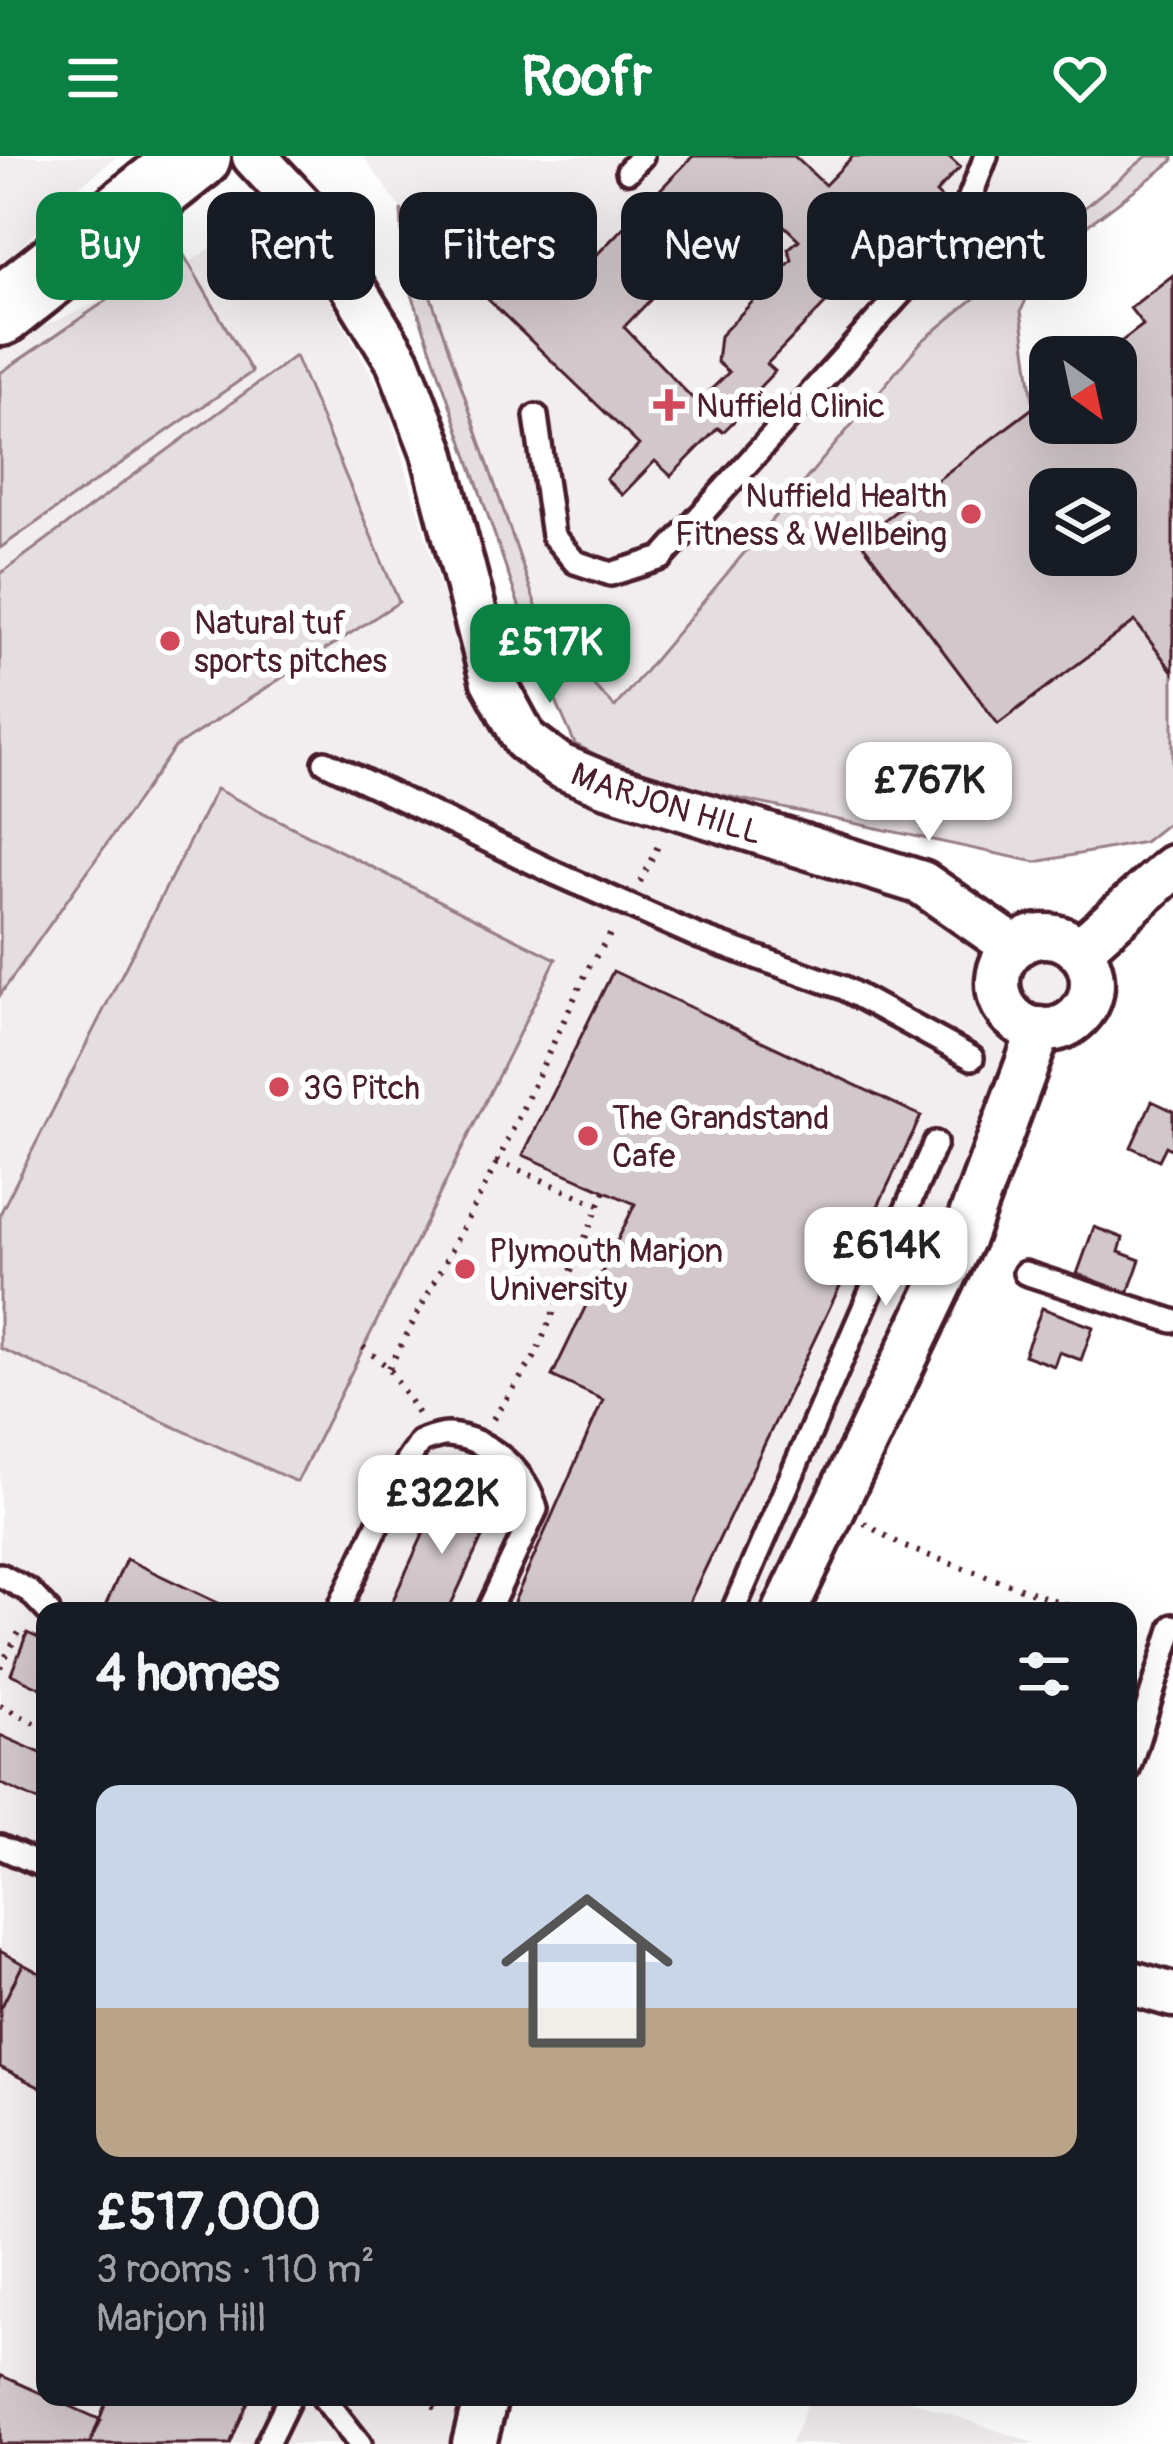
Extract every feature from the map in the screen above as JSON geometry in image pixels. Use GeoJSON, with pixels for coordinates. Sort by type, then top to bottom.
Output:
{"type":"FeatureCollection","features":[{"type":"Feature","properties":{"kind":"main road"},"geometry":{"type":"LineString","coordinates":[[0,312],[196,156]]}},
{"type":"Feature","properties":{"kind":"street","name":"MARJON HILL"},"geometry":{"type":"LineString","coordinates":[[254,156],[307,213],[398,361],[433,452],[492,679],[525,740],[560,766],[922,883],[1015,946]]}},
{"type":"Feature","properties":{"kind":"street"},"geometry":{"type":"LineString","coordinates":[[1079,951],[1173,867]]}},
{"type":"Feature","properties":{"kind":"street"},"geometry":{"type":"LineString","coordinates":[[1048,936],[1079,951],[1091,977],[1085,1006],[1062,1026],[1040,1029],[1018,1022],[1000,997],[1001,966],[1015,946],[1048,936]]}},
{"type":"Feature","properties":{"kind":"street"},"geometry":{"type":"LineString","coordinates":[[789,1602],[964,1235],[1040,1029]]}},
{"type":"Feature","properties":{"kind":"street"},"geometry":{"type":"LineString","coordinates":[[1137,1985],[1173,1995]]}},
{"type":"Feature","properties":{"kind":"street"},"geometry":{"type":"LineString","coordinates":[[474,2444],[484,2406]]}},
{"type":"Feature","properties":{"kind":"lane"},"geometry":{"type":"LineString","coordinates":[[536,416],[553,536],[575,562],[611,574],[662,558],[957,231],[986,156]]}},
{"type":"Feature","properties":{"kind":"lane"},"geometry":{"type":"LineString","coordinates":[[325,762],[697,936],[844,988],[972,1058]]}},
{"type":"Feature","properties":{"kind":"lane"},"geometry":{"type":"LineString","coordinates":[[737,1602],[935,1143]]}},
{"type":"Feature","properties":{"kind":"lane"},"geometry":{"type":"LineString","coordinates":[[1025,1273],[1173,1321]]}},
{"type":"Feature","properties":{"kind":"lane"},"geometry":{"type":"LineString","coordinates":[[342,1602],[407,1461],[420,1442],[447,1434],[517,1468],[530,1486],[536,1509],[492,1602]]}},
{"type":"Feature","properties":{"kind":"lane"},"geometry":{"type":"LineString","coordinates":[[0,1575],[39,1602]]}},
{"type":"Feature","properties":{"kind":"lane"},"geometry":{"type":"LineString","coordinates":[[1137,1743],[1172,1637]]}},
{"type":"Feature","properties":{"kind":"lane"},"geometry":{"type":"LineString","coordinates":[[0,1846],[36,1863]]}},
{"type":"Feature","properties":{"kind":"lane"},"geometry":{"type":"LineString","coordinates":[[267,2444],[286,2406]]}},
{"type":"Feature","properties":{"kind":"lane"},"geometry":{"type":"LineString","coordinates":[[329,2406],[360,2444]]}},
{"type":"Feature","properties":{"kind":"path"},"geometry":{"type":"LineString","coordinates":[[389,1368],[499,1161],[589,968],[628,905],[677,807]]}},
{"type":"Feature","properties":{"kind":"path"},"geometry":{"type":"LineString","coordinates":[[499,1161],[599,1205]]}},
{"type":"Feature","properties":{"kind":"path"},"geometry":{"type":"LineString","coordinates":[[477,1445],[534,1358],[605,1192]]}},
{"type":"Feature","properties":{"kind":"path"},"geometry":{"type":"LineString","coordinates":[[364,1347],[389,1368],[430,1439]]}},
{"type":"Feature","properties":{"kind":"path"},"geometry":{"type":"LineString","coordinates":[[835,1506],[905,1546],[1059,1602]]}},
{"type":"Feature","properties":{"kind":"path"},"geometry":{"type":"LineString","coordinates":[[0,1667],[36,1616]]}},
{"type":"Feature","properties":{"kind":"path"},"geometry":{"type":"LineString","coordinates":[[0,1705],[36,1724]]}},
{"type":"Feature","properties":{"kind":"path"},"geometry":{"type":"LineString","coordinates":[[434,2406],[440,2413]]}},
{"type":"Feature","properties":{"kind":"shaded area"},"geometry":{"type":"Polygon","coordinates":[[[0,156],[118,156],[75,192],[36,192],[36,232],[0,264],[0,156]]]}},
{"type":"Feature","properties":{"kind":"shaded area","name":"Nuffield Clinic"},"geometry":{"type":"Polygon","coordinates":[[[363,156],[1147,156],[1087,205],[1087,192],[807,192],[807,300],[972,300],[921,342],[615,708],[547,638],[432,300],[597,300],[597,192],[399,192],[399,206],[363,156]]]}},
{"type":"Feature","properties":{"kind":"shaded area"},"geometry":{"type":"Polygon","coordinates":[[[1147,156],[1173,156],[1173,161],[1087,226],[1087,205],[1147,156]]]}},
{"type":"Feature","properties":{"kind":"shaded area","name":"Plymouth Marjon University"},"geometry":{"type":"Polygon","coordinates":[[[207,251],[207,300],[330,300],[386,400],[450,620],[525,740],[677,807],[1087,963],[774,1576],[765,1602],[36,1602],[36,2406],[478,2406],[464,2444],[0,2444],[0,345],[104,300],[183,300],[183,266],[207,251]]]}},
{"type":"Feature","properties":{"kind":"shaded area"},"geometry":{"type":"Polygon","coordinates":[[[183,253],[252,372],[0,548],[0,373],[107,300],[183,300],[183,253]]]}},
{"type":"Feature","properties":{"kind":"shaded area"},"geometry":{"type":"Polygon","coordinates":[[[414,300],[432,300],[547,638],[615,707],[921,342],[972,300],[1026,300],[1021,311],[1029,411],[859,539],[998,724],[1135,621],[1173,672],[1173,819],[1144,842],[1036,862],[642,778],[575,744],[537,658],[414,300]]]}},
{"type":"Feature","properties":{"kind":"shaded area","name":"Natural tuf sports pitches"},"geometry":{"type":"Polygon","coordinates":[[[295,356],[399,602],[175,747],[0,995],[0,574],[295,356]]]}},
{"type":"Feature","properties":{"kind":"shaded area","name":"3G Pitch"},"geometry":{"type":"Polygon","coordinates":[[[216,789],[556,959],[297,1482],[0,1348],[0,1214],[216,789]]]}},
{"type":"Feature","properties":{"kind":"shaded area"},"geometry":{"type":"Polygon","coordinates":[[[806,2406],[926,2406],[1037,2444],[791,2444],[806,2406]]]}},
{"type":"Feature","properties":{"kind":"building"},"geometry":{"type":"Polygon","coordinates":[[[693,156],[794,156],[825,185],[853,156],[948,156],[960,167],[937,192],[807,192],[807,300],[829,300],[767,364],[775,371],[756,391],[760,395],[723,432],[718,428],[671,476],[655,461],[622,495],[606,479],[639,445],[489,300],[597,300],[597,254],[621,230],[621,300],[650,300],[624,327],[697,403],[729,372],[717,362],[720,336],[754,300],[783,300],[783,270],[792,260],[788,249],[799,240],[783,225],[783,192],[658,192],[693,156]]]}},
{"type":"Feature","properties":{"kind":"building","name":"Nuffield Health Fitness & Wellbeing"},"geometry":{"type":"Polygon","coordinates":[[[1173,275],[1173,672],[1135,621],[998,724],[859,539],[1029,411],[1029,444],[1137,444],[1137,336],[1129,336],[1143,325],[1130,308],[1173,275]]]}},
{"type":"Feature","properties":{"kind":"building"},"geometry":{"type":"Polygon","coordinates":[[[613,971],[921,1116],[689,1602],[514,1602],[603,1400],[552,1376],[635,1204],[523,1155],[613,971]]]}},
{"type":"Feature","properties":{"kind":"building"},"geometry":{"type":"Polygon","coordinates":[[[1152,1101],[1173,1111],[1173,1150],[1166,1146],[1159,1160],[1131,1147],[1152,1101]]]}},
{"type":"Feature","properties":{"kind":"building"},"geometry":{"type":"Polygon","coordinates":[[[1094,1227],[1123,1238],[1119,1252],[1140,1260],[1128,1293],[1077,1274],[1094,1227]]]}},
{"type":"Feature","properties":{"kind":"building"},"geometry":{"type":"Polygon","coordinates":[[[1042,1308],[1093,1327],[1081,1360],[1059,1352],[1054,1366],[1024,1355],[1042,1308]]]}},
{"type":"Feature","properties":{"kind":"building"},"geometry":{"type":"Polygon","coordinates":[[[443,1491],[492,1516],[452,1602],[392,1602],[443,1491]]]}},
{"type":"Feature","properties":{"kind":"building"},"geometry":{"type":"Polygon","coordinates":[[[126,1559],[216,1602],[107,1602],[126,1559]]]}},
{"type":"Feature","properties":{"kind":"building"},"geometry":{"type":"Polygon","coordinates":[[[27,1633],[36,1637],[36,1686],[11,1674],[27,1633]]]}},
{"type":"Feature","properties":{"kind":"building"},"geometry":{"type":"Polygon","coordinates":[[[0,1735],[36,1751],[36,1800],[0,1783],[0,1735]]]}},
{"type":"Feature","properties":{"kind":"building"},"geometry":{"type":"Polygon","coordinates":[[[0,1951],[23,1964],[0,2010],[0,1951]]]}},
{"type":"Feature","properties":{"kind":"building"},"geometry":{"type":"Polygon","coordinates":[[[23,1964],[36,1971],[36,2085],[0,2067],[0,2010],[23,1964]]]}},
{"type":"Feature","properties":{"kind":"building"},"geometry":{"type":"Polygon","coordinates":[[[0,2375],[36,2391],[36,2406],[70,2406],[101,2420],[90,2444],[0,2444],[0,2375]]]}},
{"type":"Feature","properties":{"kind":"building"},"geometry":{"type":"Polygon","coordinates":[[[105,2406],[246,2406],[230,2444],[90,2444],[105,2406]]]}},
{"type":"Feature","properties":{"kind":"place","name":"Nuffield Clinic"},"geometry":{"type":"Point","coordinates":[669,405]}},
{"type":"Feature","properties":{"kind":"place","name":"Nuffield Health Fitness & Wellbeing"},"geometry":{"type":"Point","coordinates":[971,514]}},
{"type":"Feature","properties":{"kind":"place","name":"Natural tuf sports pitches"},"geometry":{"type":"Point","coordinates":[170,641]}},
{"type":"Feature","properties":{"kind":"place","name":"3G Pitch"},"geometry":{"type":"Point","coordinates":[279,1087]}},
{"type":"Feature","properties":{"kind":"place","name":"The Grandstand Cafe"},"geometry":{"type":"Point","coordinates":[588,1136]}},
{"type":"Feature","properties":{"kind":"place","name":"Plymouth Marjon University"},"geometry":{"type":"Point","coordinates":[465,1269]}}]}
